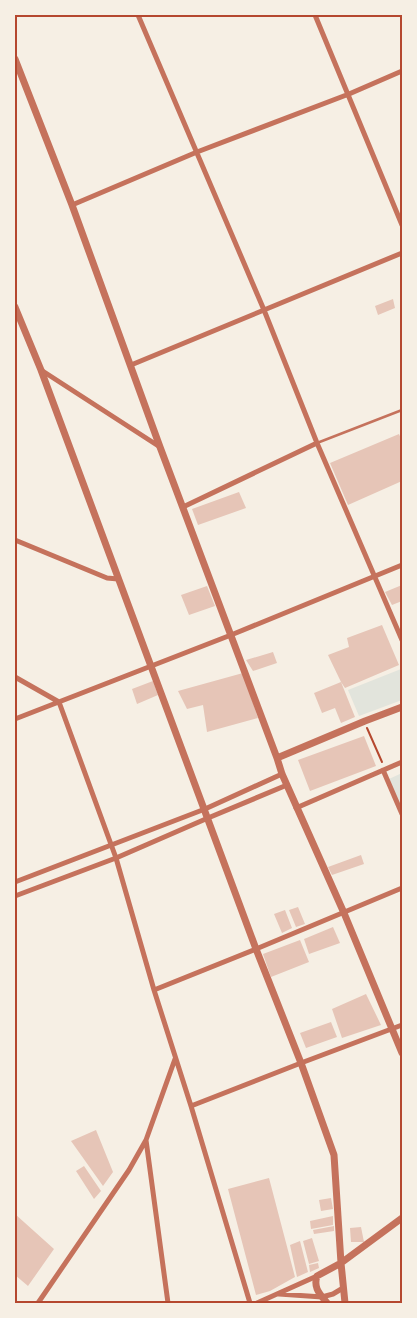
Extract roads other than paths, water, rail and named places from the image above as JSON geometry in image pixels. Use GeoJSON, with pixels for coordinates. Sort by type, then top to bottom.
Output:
{"type":"FeatureCollection","features":[{"type":"Feature","properties":{"kind":"street"},"geometry":{"type":"LineString","coordinates":[[138,15],[402,640]]}},
{"type":"Feature","properties":{"kind":"street"},"geometry":{"type":"LineString","coordinates":[[315,15],[402,225]]}},
{"type":"Feature","properties":{"kind":"street"},"geometry":{"type":"LineString","coordinates":[[15,60],[72,205],[282,774],[344,913],[402,1053]]}},
{"type":"Feature","properties":{"kind":"street"},"geometry":{"type":"LineString","coordinates":[[72,205],[197,152],[349,94],[402,71]]}},
{"type":"Feature","properties":{"kind":"street"},"geometry":{"type":"LineString","coordinates":[[131,365],[402,253]]}},
{"type":"Feature","properties":{"kind":"street"},"geometry":{"type":"LineString","coordinates":[[15,307],[152,667],[256,949],[301,1062],[334,1155],[345,1303]]}},
{"type":"Feature","properties":{"kind":"street"},"geometry":{"type":"LineString","coordinates":[[40,370],[160,447]]}},
{"type":"Feature","properties":{"kind":"street"},"geometry":{"type":"LineString","coordinates":[[183,507],[318,443]]}},
{"type":"Feature","properties":{"kind":"street"},"geometry":{"type":"LineString","coordinates":[[15,540],[107,578],[118,579]]}},
{"type":"Feature","properties":{"kind":"street"},"geometry":{"type":"LineString","coordinates":[[15,719],[152,667],[402,564]]}},
{"type":"Feature","properties":{"kind":"street"},"geometry":{"type":"LineString","coordinates":[[15,678],[59,702],[116,858],[154,990],[250,1303]]}},
{"type":"Feature","properties":{"kind":"street"},"geometry":{"type":"LineString","coordinates":[[277,758],[402,707]]}},
{"type":"Feature","properties":{"kind":"street"},"geometry":{"type":"LineString","coordinates":[[296,808],[402,762]]}},
{"type":"Feature","properties":{"kind":"street"},"geometry":{"type":"LineString","coordinates":[[384,770],[402,814]]}},
{"type":"Feature","properties":{"kind":"street"},"geometry":{"type":"LineString","coordinates":[[15,882],[205,810],[282,774]]}},
{"type":"Feature","properties":{"kind":"street"},"geometry":{"type":"LineString","coordinates":[[15,896],[116,858],[287,785]]}},
{"type":"Feature","properties":{"kind":"street"},"geometry":{"type":"LineString","coordinates":[[154,990],[402,888]]}},
{"type":"Feature","properties":{"kind":"street"},"geometry":{"type":"LineString","coordinates":[[191,1106],[301,1062],[402,1026]]}},
{"type":"Feature","properties":{"kind":"street"},"geometry":{"type":"LineString","coordinates":[[38,1303],[129,1170],[146,1140],[175,1059]]}},
{"type":"Feature","properties":{"kind":"street"},"geometry":{"type":"LineString","coordinates":[[146,1140],[168,1303]]}},
{"type":"Feature","properties":{"kind":"street"},"geometry":{"type":"LineString","coordinates":[[257,1303],[317,1276],[341,1262],[402,1218]]}},
{"type":"Feature","properties":{"kind":"street"},"geometry":{"type":"LineString","coordinates":[[317,1276],[315,1285],[327,1303]]}},
{"type":"Feature","properties":{"kind":"street"},"geometry":{"type":"LineString","coordinates":[[279,1294],[322,1297],[333,1294],[343,1288]]}},
{"type":"Feature","properties":{"kind":"lane"},"geometry":{"type":"LineString","coordinates":[[318,443],[402,410]]}}]}
